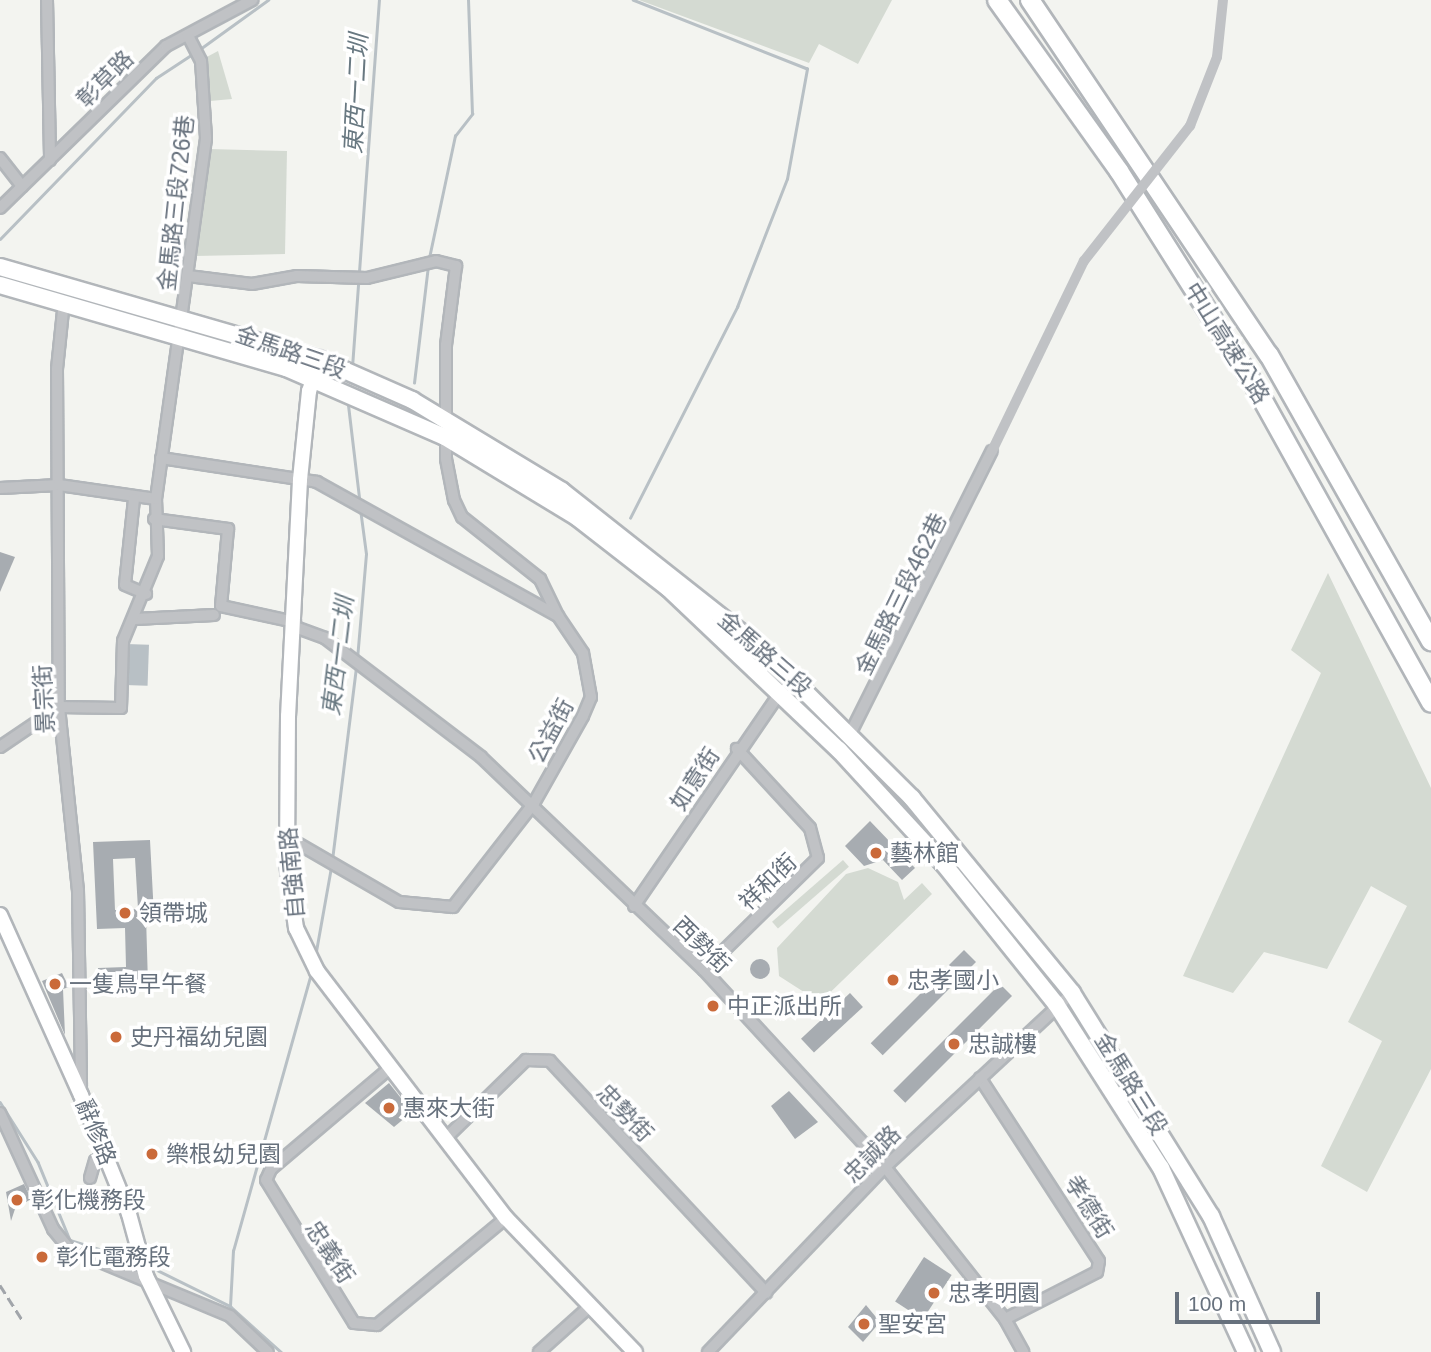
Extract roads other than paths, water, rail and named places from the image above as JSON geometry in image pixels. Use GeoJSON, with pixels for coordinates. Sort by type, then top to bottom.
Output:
{"type":"FeatureCollection","features":[{"type":"Feature","properties":{"kind":"highway","name":"中山高速公路"},"geometry":{"type":"LineString","coordinates":[[997,0],[1119,171],[1256,388],[1431,703]]}},
{"type":"Feature","properties":{"kind":"highway","name":"中山高速公路"},"geometry":{"type":"LineString","coordinates":[[1030,0],[1269,355],[1431,641]]}},
{"type":"Feature","properties":{"kind":"main road","name":"金馬路三段"},"geometry":{"type":"LineString","coordinates":[[0,267],[183,317],[319,359],[447,418],[562,491],[650,566],[780,688],[839,750],[943,863],[1056,1004],[1161,1168],[1247,1352]]}},
{"type":"Feature","properties":{"kind":"main road","name":"金馬路三段"},"geometry":{"type":"LineString","coordinates":[[0,285],[64,301],[313,379],[445,437],[578,518],[650,566],[792,675],[852,733],[1072,993],[1211,1216],[1271,1348]]}},
{"type":"Feature","properties":{"kind":"street"},"geometry":{"type":"LineString","coordinates":[[47,0],[50,160]]}},
{"type":"Feature","properties":{"kind":"street","name":"彰草路"},"geometry":{"type":"LineString","coordinates":[[0,208],[166,46],[251,0]]}},
{"type":"Feature","properties":{"kind":"street","name":"金馬路三段462巷"},"geometry":{"type":"LineString","coordinates":[[839,750],[852,733],[1084,261],[1196,115],[1217,57],[1223,0]]}},
{"type":"Feature","properties":{"kind":"street","name":"金馬路三段726巷"},"geometry":{"type":"LineString","coordinates":[[58,707],[121,708],[123,641],[146,594],[158,556],[154,519],[156,499],[206,138],[199,58],[188,35]]}},
{"type":"Feature","properties":{"kind":"street"},"geometry":{"type":"LineString","coordinates":[[0,158],[22,186]]}},
{"type":"Feature","properties":{"kind":"street"},"geometry":{"type":"LineString","coordinates":[[188,276],[253,284],[367,278],[436,261],[456,266],[446,345],[447,474],[462,517],[540,579],[558,616]]}},
{"type":"Feature","properties":{"kind":"street","name":"景宗街"},"geometry":{"type":"LineString","coordinates":[[64,301],[59,485],[58,707],[78,890],[81,1096]]}},
{"type":"Feature","properties":{"kind":"street","name":"自強南路"},"geometry":{"type":"LineString","coordinates":[[319,359],[313,379],[300,480],[287,837],[296,928],[317,971],[506,1218],[587,1308],[635,1352]]}},
{"type":"Feature","properties":{"kind":"street","name":"公益街"},"geometry":{"type":"LineString","coordinates":[[161,458],[317,482],[558,616],[583,653],[591,697],[534,803],[453,907],[440,910],[399,902],[287,837]]}},
{"type":"Feature","properties":{"kind":"street"},"geometry":{"type":"LineString","coordinates":[[0,488],[59,485],[134,499],[156,499]]}},
{"type":"Feature","properties":{"kind":"street"},"geometry":{"type":"LineString","coordinates":[[134,499],[125,585],[146,594]]}},
{"type":"Feature","properties":{"kind":"street"},"geometry":{"type":"LineString","coordinates":[[154,519],[228,528],[217,610]]}},
{"type":"Feature","properties":{"kind":"street","name":"西勢街"},"geometry":{"type":"LineString","coordinates":[[135,619],[217,610],[295,625],[325,638],[412,701],[534,803],[634,906],[704,970],[885,1167],[1004,1319],[1023,1352]]}},
{"type":"Feature","properties":{"kind":"street","name":"如意街"},"geometry":{"type":"LineString","coordinates":[[634,906],[737,749],[792,675]]}},
{"type":"Feature","properties":{"kind":"street"},"geometry":{"type":"LineString","coordinates":[[0,747],[58,707]]}},
{"type":"Feature","properties":{"kind":"street","name":"祥和街"},"geometry":{"type":"LineString","coordinates":[[704,970],[818,858],[810,828],[737,749]]}},
{"type":"Feature","properties":{"kind":"street","name":"辭修路"},"geometry":{"type":"LineString","coordinates":[[0,915],[81,1096],[105,1154],[143,1267],[183,1352]]}},
{"type":"Feature","properties":{"kind":"street","name":"忠誠路"},"geometry":{"type":"LineString","coordinates":[[708,1352],[885,1167],[1056,1004],[1072,993]]}},
{"type":"Feature","properties":{"kind":"street","name":"忠勢街"},"geometry":{"type":"LineString","coordinates":[[446,1138],[526,1060],[550,1061],[766,1293]]}},
{"type":"Feature","properties":{"kind":"street","name":"忠義街"},"geometry":{"type":"LineString","coordinates":[[390,1068],[271,1169],[266,1180],[354,1323],[377,1325],[506,1218]]}},
{"type":"Feature","properties":{"kind":"street","name":"孝德街"},"geometry":{"type":"LineString","coordinates":[[980,1078],[1099,1261],[1097,1272],[1004,1319]]}},
{"type":"Feature","properties":{"kind":"street"},"geometry":{"type":"LineString","coordinates":[[0,1113],[60,1240],[82,1258],[143,1267],[181,1298],[230,1316],[268,1352]]}},
{"type":"Feature","properties":{"kind":"street"},"geometry":{"type":"LineString","coordinates":[[90,1178],[95,1161],[105,1154]]}},
{"type":"Feature","properties":{"kind":"street"},"geometry":{"type":"LineString","coordinates":[[539,1352],[587,1308]]}},
{"type":"Feature","properties":{"kind":"street"},"geometry":{"type":"LineString","coordinates":[[1247,1352],[1271,1348]]}},
{"type":"Feature","properties":{"kind":"waterway"},"geometry":{"type":"LineString","coordinates":[[200,49],[268,0]]}},
{"type":"Feature","properties":{"kind":"waterway","name":"東西一二圳"},"geometry":{"type":"LineString","coordinates":[[352,367],[379,0]]}},
{"type":"Feature","properties":{"kind":"waterway"},"geometry":{"type":"LineString","coordinates":[[429,258],[455,136],[472,114],[468,0]]}},
{"type":"Feature","properties":{"kind":"waterway"},"geometry":{"type":"LineString","coordinates":[[630,518],[737,307],[787,179],[807,69],[633,0]]}},
{"type":"Feature","properties":{"kind":"waterway"},"geometry":{"type":"LineString","coordinates":[[0,239],[156,78],[194,53]]}},
{"type":"Feature","properties":{"kind":"waterway"},"geometry":{"type":"LineString","coordinates":[[414,383],[428,265]]}},
{"type":"Feature","properties":{"kind":"waterway","name":"東西一二圳"},"geometry":{"type":"LineString","coordinates":[[348,401],[360,502]]}},
{"type":"Feature","properties":{"kind":"waterway","name":"東西一二圳"},"geometry":{"type":"LineString","coordinates":[[357,659],[366,554],[360,509]]}},
{"type":"Feature","properties":{"kind":"waterway","name":"東西一二圳"},"geometry":{"type":"LineString","coordinates":[[332,860],[356,666]]}},
{"type":"Feature","properties":{"kind":"waterway","name":"東西一二圳"},"geometry":{"type":"LineString","coordinates":[[315,957],[331,867]]}},
{"type":"Feature","properties":{"kind":"waterway","name":"東西一二圳"},"geometry":{"type":"LineString","coordinates":[[230,1306],[233,1251],[311,973]]}},
{"type":"Feature","properties":{"kind":"waterway"},"geometry":{"type":"LineString","coordinates":[[0,1102],[38,1162],[70,1240],[135,1260]]}},
{"type":"Feature","properties":{"kind":"waterway"},"geometry":{"type":"LineString","coordinates":[[147,1265],[230,1306],[281,1352]]}},
{"type":"Feature","properties":{"kind":"railway"},"geometry":{"type":"LineString","coordinates":[[0,1285],[23,1321]]}},
{"type":"Feature","properties":{"kind":"place","name":"藝林館"},"geometry":{"type":"Point","coordinates":[876,853]}},
{"type":"Feature","properties":{"kind":"place","name":"領帶城"},"geometry":{"type":"Point","coordinates":[125,913]}},
{"type":"Feature","properties":{"kind":"place","name":"忠孝國小"},"geometry":{"type":"Point","coordinates":[893,980]}},
{"type":"Feature","properties":{"kind":"place","name":"一隻鳥早午餐"},"geometry":{"type":"Point","coordinates":[55,984]}},
{"type":"Feature","properties":{"kind":"place","name":"中正派出所"},"geometry":{"type":"Point","coordinates":[713,1006]}},
{"type":"Feature","properties":{"kind":"place","name":"史丹福幼兒園"},"geometry":{"type":"Point","coordinates":[116,1037]}},
{"type":"Feature","properties":{"kind":"place","name":"忠誠樓"},"geometry":{"type":"Point","coordinates":[954,1044]}},
{"type":"Feature","properties":{"kind":"place","name":"惠來大街"},"geometry":{"type":"Point","coordinates":[389,1108]}},
{"type":"Feature","properties":{"kind":"place","name":"樂根幼兒園"},"geometry":{"type":"Point","coordinates":[152,1154]}},
{"type":"Feature","properties":{"kind":"place","name":"彰化機務段"},"geometry":{"type":"Point","coordinates":[17,1200]}},
{"type":"Feature","properties":{"kind":"place","name":"彰化電務段"},"geometry":{"type":"Point","coordinates":[42,1257]}},
{"type":"Feature","properties":{"kind":"place","name":"忠孝明園"},"geometry":{"type":"Point","coordinates":[934,1293]}},
{"type":"Feature","properties":{"kind":"place","name":"聖安宮"},"geometry":{"type":"Point","coordinates":[864,1324]}}]}
